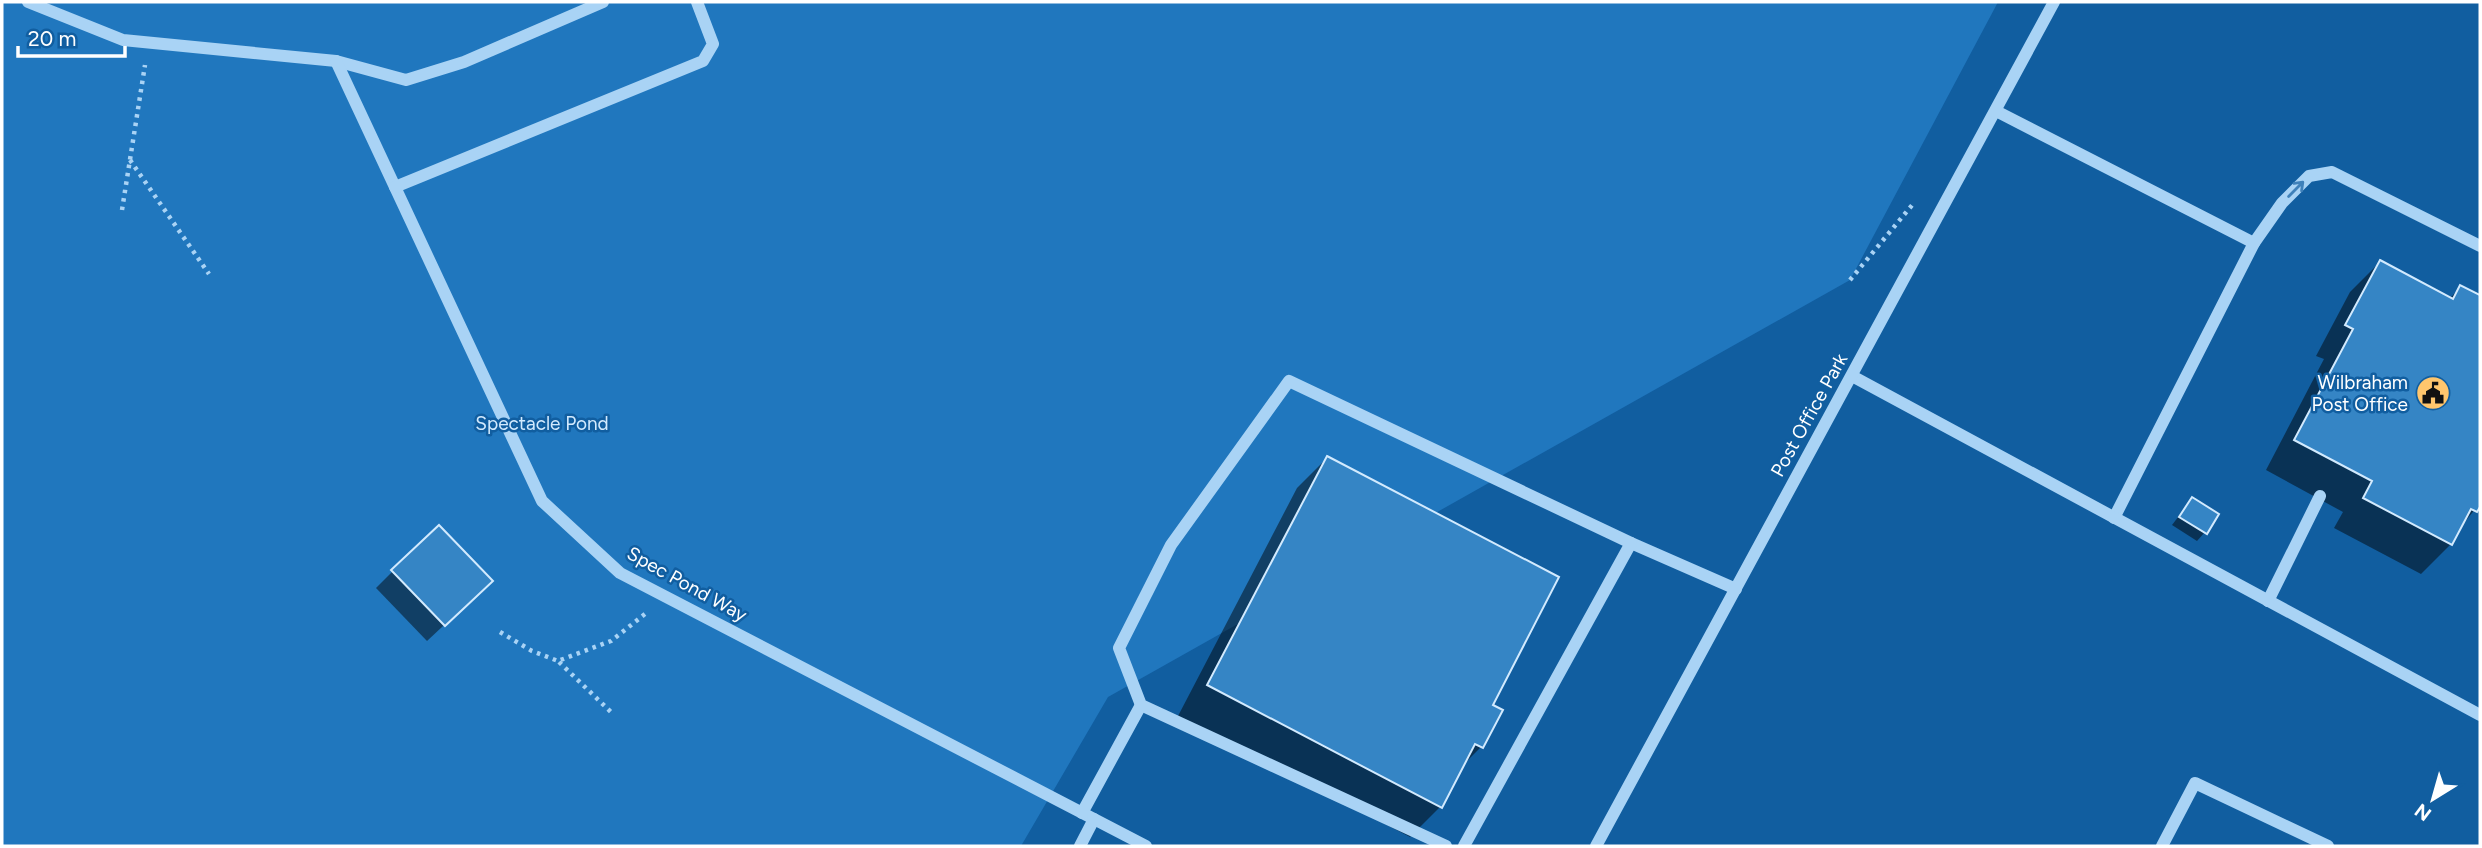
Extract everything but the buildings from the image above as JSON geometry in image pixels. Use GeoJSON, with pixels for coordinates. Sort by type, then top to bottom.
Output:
{"type":"FeatureCollection","features":[{"type":"Feature","properties":{"kind":"street"},"geometry":{"type":"LineString","coordinates":[[28,2],[123,40],[336,61],[406,80],[464,62],[603,2]]}},
{"type":"Feature","properties":{"kind":"street"},"geometry":{"type":"LineString","coordinates":[[395,187],[703,61],[713,44],[697,2]]}},
{"type":"Feature","properties":{"kind":"street","name":"Post Office Park"},"geometry":{"type":"LineString","coordinates":[[1596,846],[2054,2]]}},
{"type":"Feature","properties":{"kind":"street","name":"Spec Pond Way"},"geometry":{"type":"LineString","coordinates":[[336,61],[542,501],[620,573],[1146,846]]}},
{"type":"Feature","properties":{"kind":"street"},"geometry":{"type":"LineString","coordinates":[[1996,111],[2254,243]]}},
{"type":"Feature","properties":{"kind":"street"},"geometry":{"type":"LineString","coordinates":[[2114,518],[2254,243],[2282,203],[2309,176],[2332,172],[2480,247]]}},
{"type":"Feature","properties":{"kind":"street"},"geometry":{"type":"LineString","coordinates":[[1852,376],[2480,715]]}},
{"type":"Feature","properties":{"kind":"street"},"geometry":{"type":"LineString","coordinates":[[1446,846],[1141,705],[1119,648],[1171,545],[1289,381],[1631,543],[1736,589]]}},
{"type":"Feature","properties":{"kind":"street"},"geometry":{"type":"LineString","coordinates":[[2267,601],[2320,496]]}},
{"type":"Feature","properties":{"kind":"street"},"geometry":{"type":"LineString","coordinates":[[1464,846],[1631,543]]}},
{"type":"Feature","properties":{"kind":"street"},"geometry":{"type":"LineString","coordinates":[[1080,846],[1088,816],[1141,705]]}},
{"type":"Feature","properties":{"kind":"street"},"geometry":{"type":"LineString","coordinates":[[2162,846],[2195,783],[2328,846]]}},
{"type":"Feature","properties":{"kind":"path"},"geometry":{"type":"LineString","coordinates":[[122,209],[149,43]]}},
{"type":"Feature","properties":{"kind":"path"},"geometry":{"type":"LineString","coordinates":[[130,159],[209,274]]}},
{"type":"Feature","properties":{"kind":"path"},"geometry":{"type":"LineString","coordinates":[[558,661],[599,647],[632,626],[649,610],[659,593]]}},
{"type":"Feature","properties":{"kind":"path"},"geometry":{"type":"LineString","coordinates":[[500,632],[532,651],[558,661],[612,713]]}},
{"type":"Feature","properties":{"kind":"green space","name":"Spectacle Pond"},"geometry":{"type":"Polygon","coordinates":[[[2,2],[1998,2],[1850,280],[1108,697],[1021,846],[2,846],[2,2]]]}},
{"type":"Feature","properties":{"kind":"place","name":"Wilbraham Post Office"},"geometry":{"type":"Point","coordinates":[2433,393]}}]}
